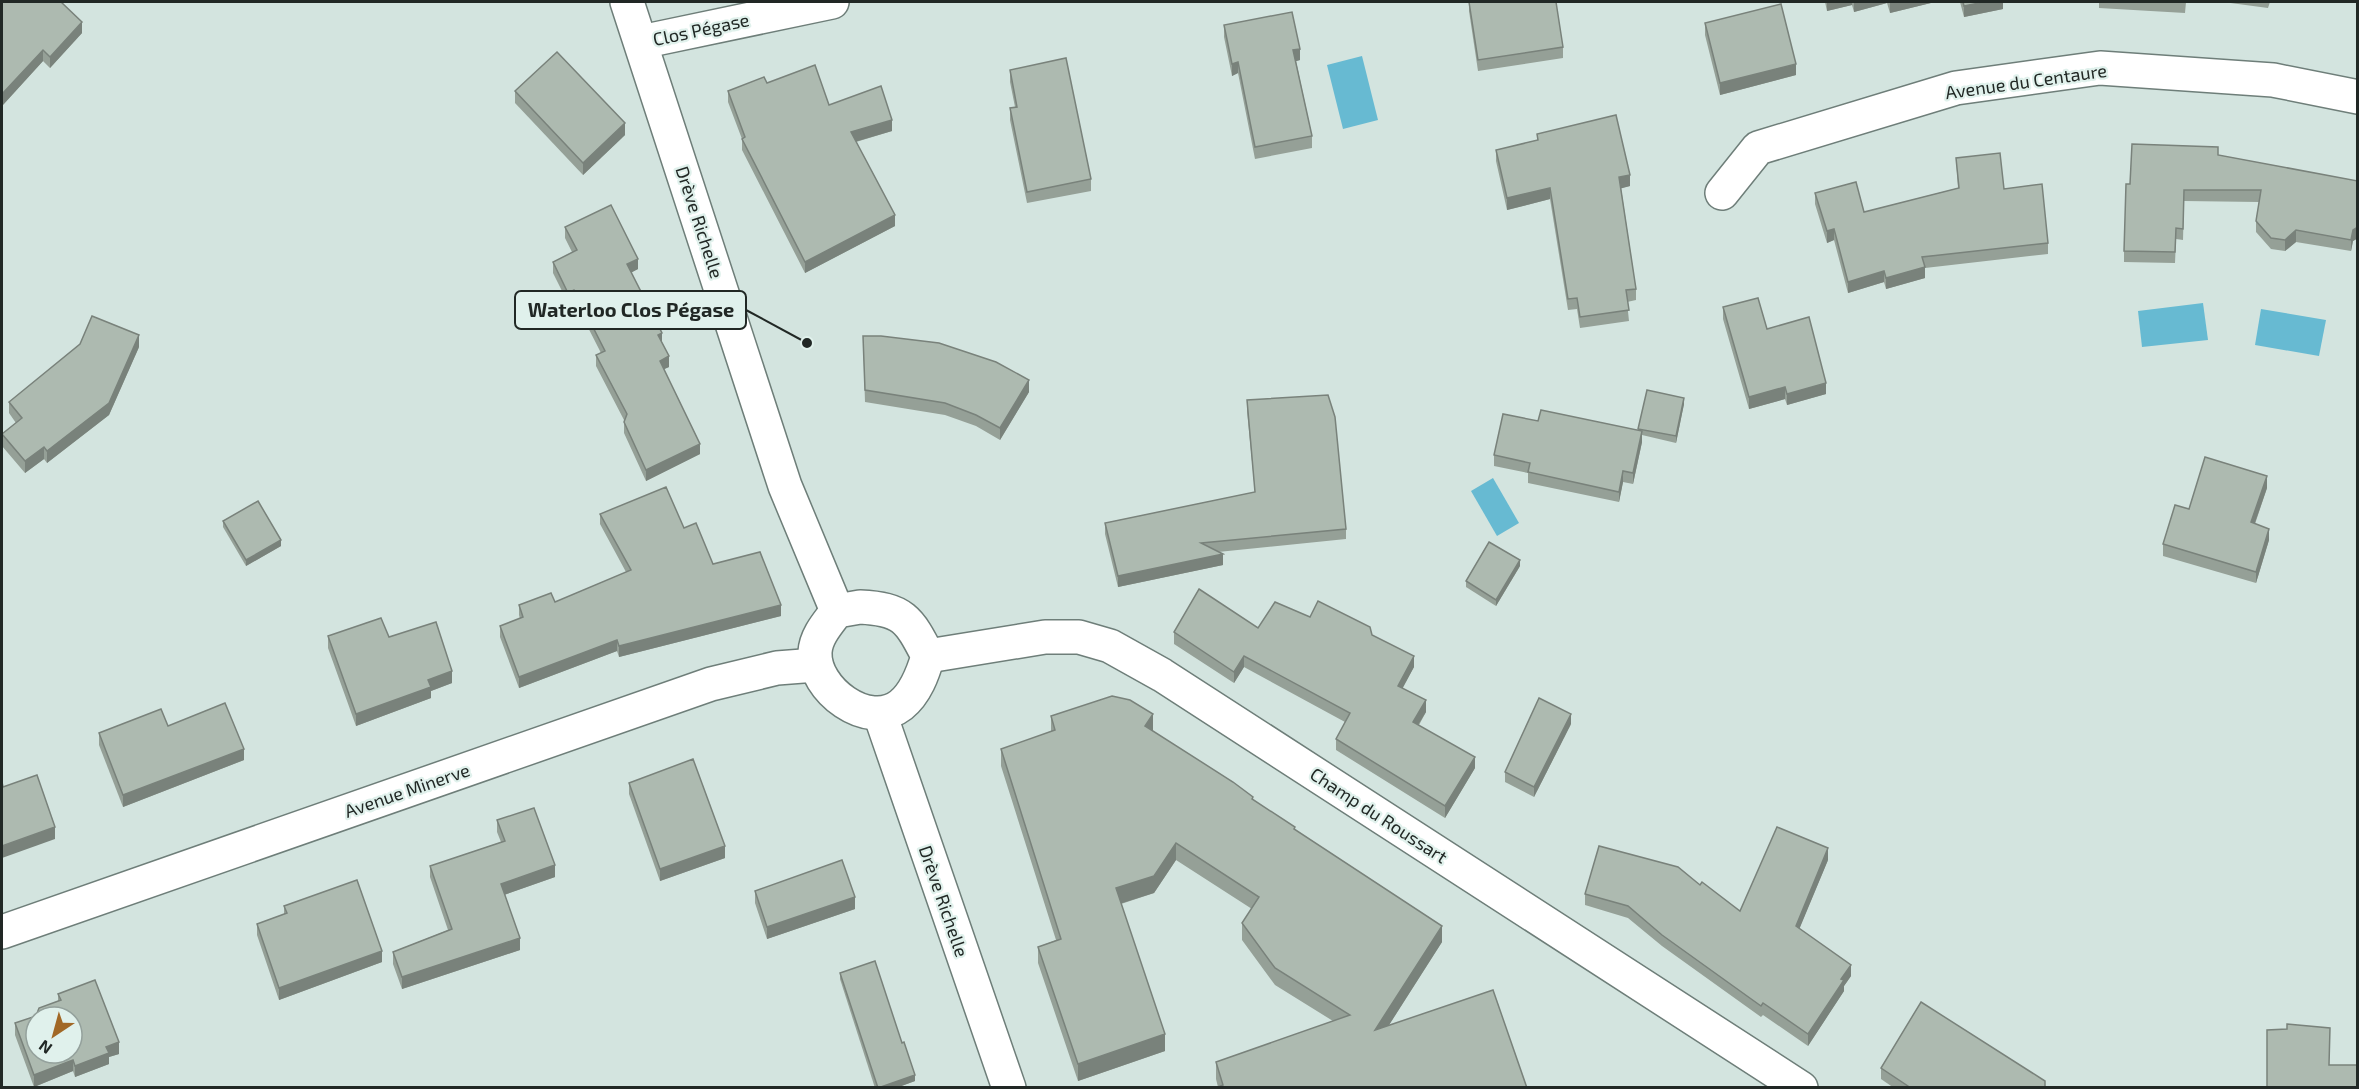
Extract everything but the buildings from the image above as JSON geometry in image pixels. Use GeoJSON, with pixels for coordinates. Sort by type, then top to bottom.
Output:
{"type":"FeatureCollection","features":[{"type":"Feature","properties":{"kind":"street","name":"Drève Richelle"},"geometry":{"type":"LineString","coordinates":[[627,2],[785,486],[837,611]]}},
{"type":"Feature","properties":{"kind":"street","name":"Clos Pégase"},"geometry":{"type":"LineString","coordinates":[[641,42],[832,2]]}},
{"type":"Feature","properties":{"kind":"street","name":"Avenue du Centaure"},"geometry":{"type":"LineString","coordinates":[[1722,193],[1758,148],[1956,88],[2100,68],[2273,80],[2358,97]]}},
{"type":"Feature","properties":{"kind":"street"},"geometry":{"type":"LineString","coordinates":[[860,607],[881,608],[899,614],[911,626],[928,656],[922,675],[901,705],[880,714],[854,708],[832,691],[816,665],[815,650],[820,634],[837,611],[860,607]]}},
{"type":"Feature","properties":{"kind":"street","name":"Champ du Roussart"},"geometry":{"type":"LineString","coordinates":[[928,656],[1045,637],[1079,637],[1110,646],[1162,675],[1802,1088]]}},
{"type":"Feature","properties":{"kind":"street","name":"Avenue Minerve"},"geometry":{"type":"LineString","coordinates":[[2,932],[711,684],[777,668],[816,665]]}},
{"type":"Feature","properties":{"kind":"street","name":"Drève Richelle"},"geometry":{"type":"LineString","coordinates":[[880,714],[1009,1088]]}},
{"type":"Feature","properties":{"kind":"water"},"geometry":{"type":"Polygon","coordinates":[[[1362,56],[1378,120],[1343,129],[1327,65],[1362,56]]]}},
{"type":"Feature","properties":{"kind":"water"},"geometry":{"type":"Polygon","coordinates":[[[2203,303],[2208,340],[2142,347],[2138,311],[2203,303]]]}},
{"type":"Feature","properties":{"kind":"water"},"geometry":{"type":"Polygon","coordinates":[[[2261,309],[2326,320],[2319,356],[2255,345],[2261,309]]]}},
{"type":"Feature","properties":{"kind":"water"},"geometry":{"type":"Polygon","coordinates":[[[1493,478],[1519,523],[1497,536],[1471,491],[1493,478]]]}},
{"type":"Feature","properties":{"kind":"place","name":"Waterloo Clos Pégase"},"geometry":{"type":"Point","coordinates":[807,343]}}]}
